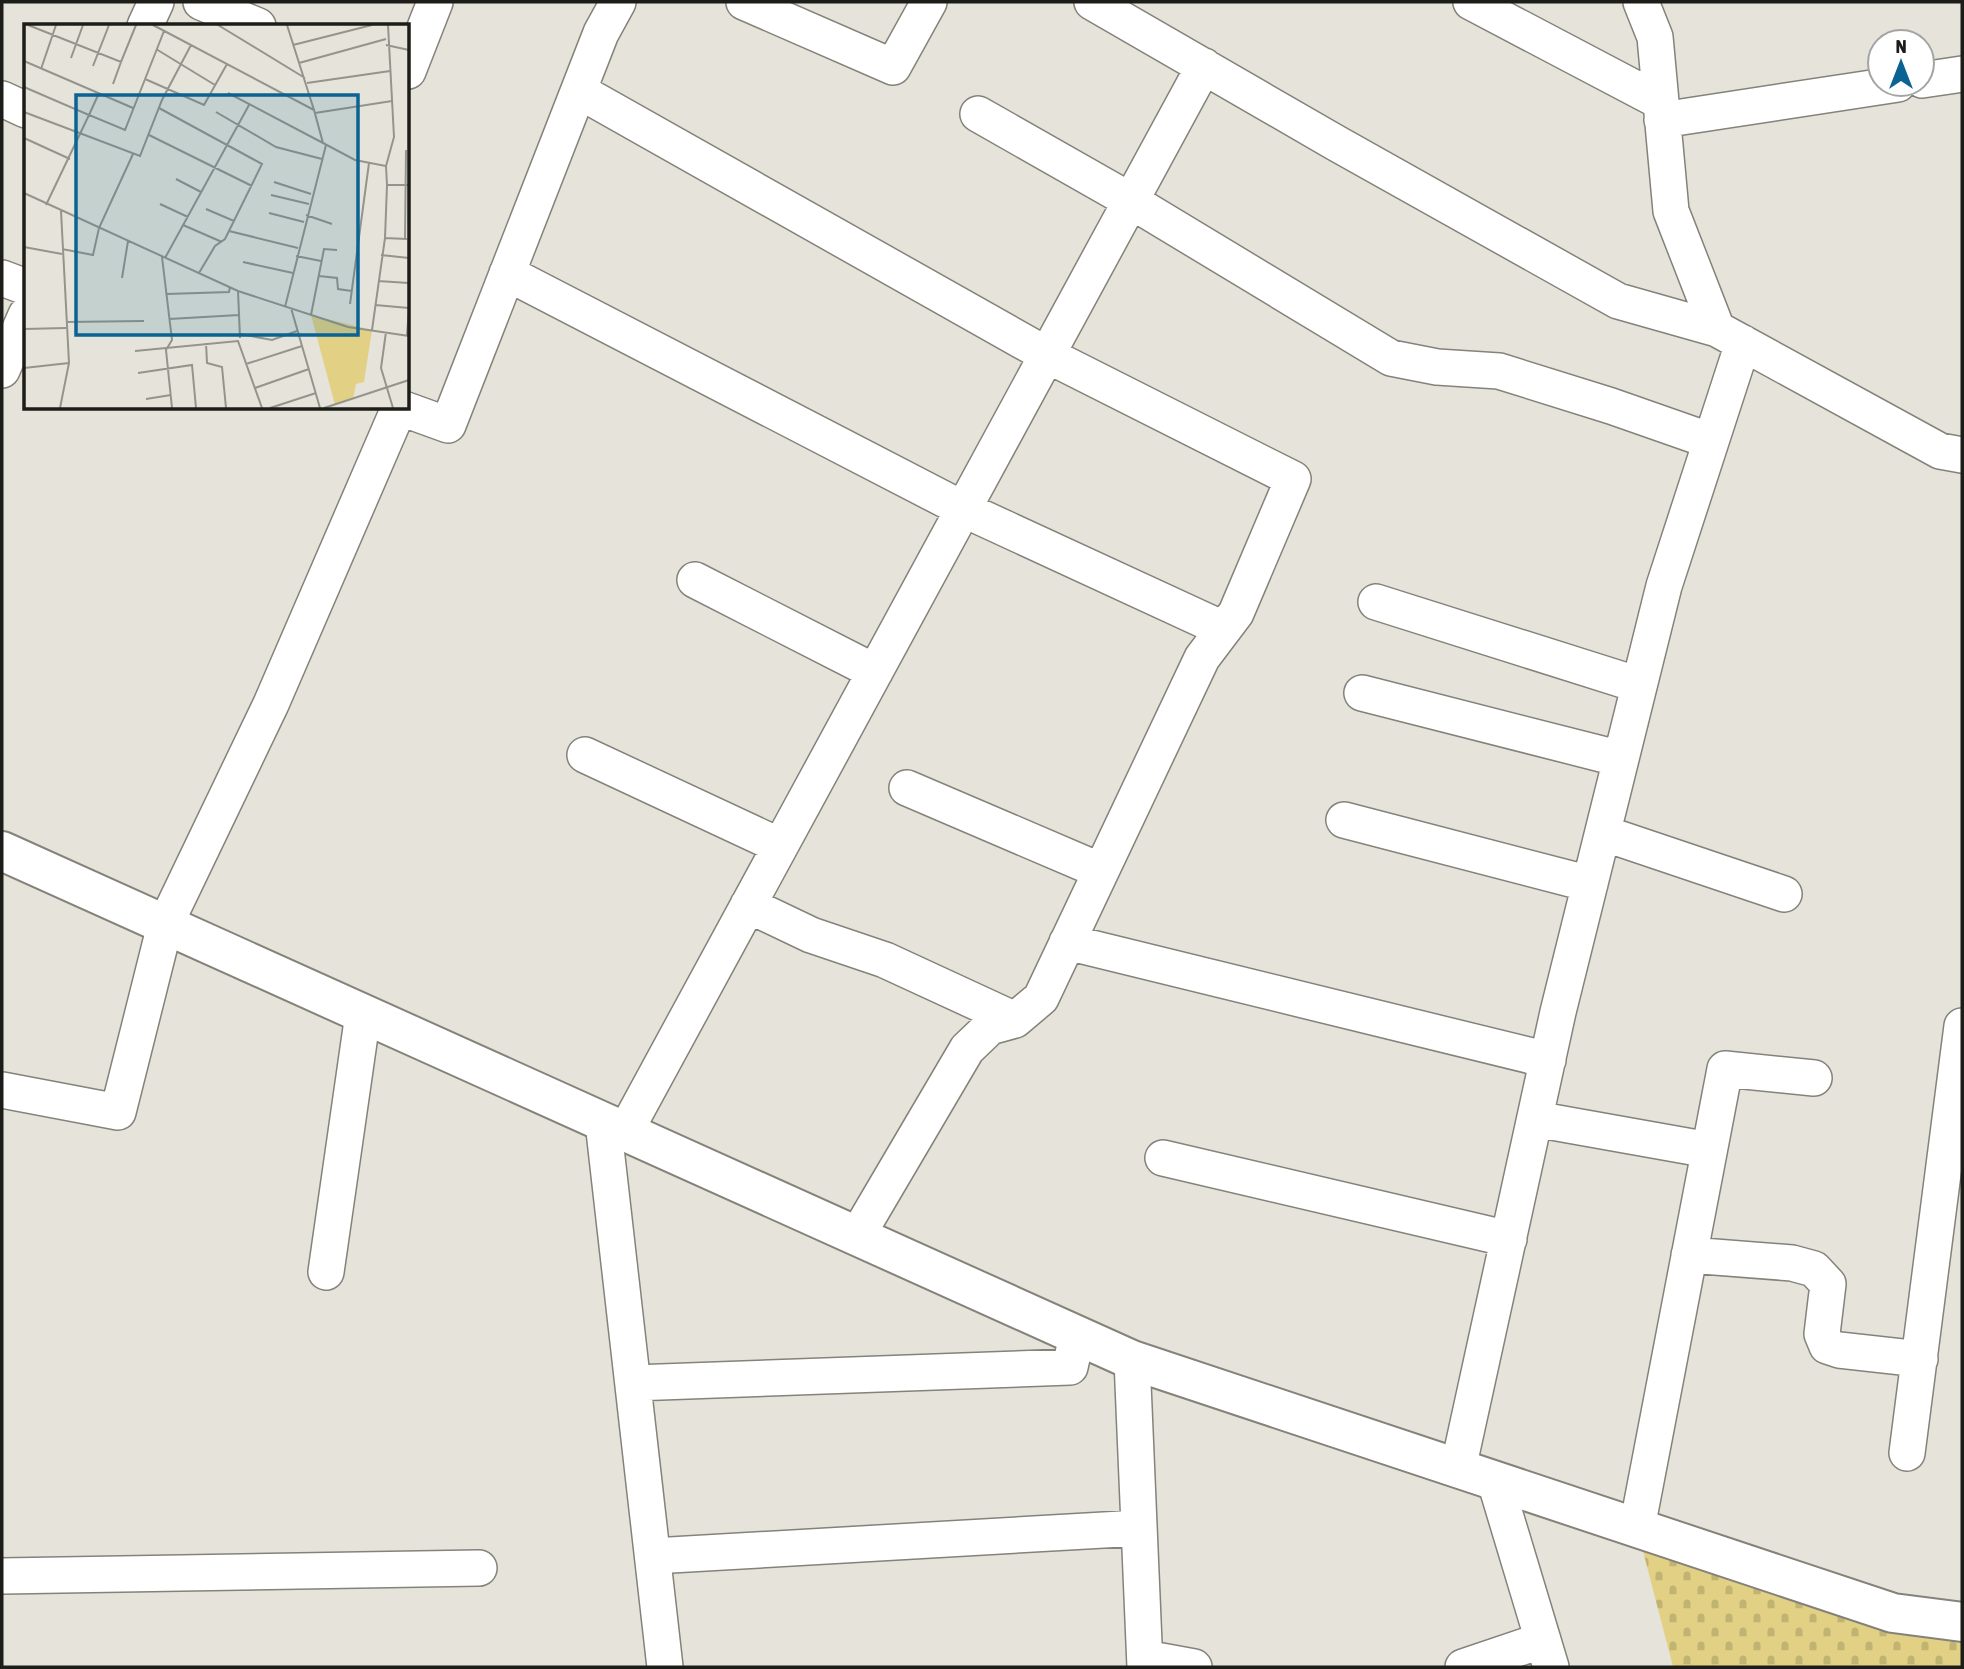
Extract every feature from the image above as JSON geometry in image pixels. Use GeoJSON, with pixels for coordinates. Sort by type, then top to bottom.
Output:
{"type":"FeatureCollection","features":[{"type":"Feature","properties":{"kind":"street"},"geometry":{"type":"LineString","coordinates":[[146,24],[156,2]]}},
{"type":"Feature","properties":{"kind":"street"},"geometry":{"type":"LineString","coordinates":[[201,2],[253,24]]}},
{"type":"Feature","properties":{"kind":"street"},"geometry":{"type":"LineString","coordinates":[[410,66],[435,2]]}},
{"type":"Feature","properties":{"kind":"street"},"geometry":{"type":"LineString","coordinates":[[406,410],[448,425],[601,33],[618,2]]}},
{"type":"Feature","properties":{"kind":"street"},"geometry":{"type":"LineString","coordinates":[[744,2],[893,67],[929,2]]}},
{"type":"Feature","properties":{"kind":"street"},"geometry":{"type":"LineString","coordinates":[[1093,2],[1618,301],[1730,336],[1940,451],[1962,455]]}},
{"type":"Feature","properties":{"kind":"street"},"geometry":{"type":"LineString","coordinates":[[1471,2],[1662,111],[1866,88]]}},
{"type":"Feature","properties":{"kind":"street"},"geometry":{"type":"LineString","coordinates":[[1458,1469],[1548,1060],[1602,833],[1664,586],[1711,441],[1730,336],[1671,211],[1655,37],[1642,2]]}},
{"type":"Feature","properties":{"kind":"street"},"geometry":{"type":"LineString","coordinates":[[665,1667],[633,1383],[614,1127],[748,905],[1204,66]]}},
{"type":"Feature","properties":{"kind":"street"},"geometry":{"type":"LineString","coordinates":[[1936,78],[1962,74]]}},
{"type":"Feature","properties":{"kind":"street"},"geometry":{"type":"LineString","coordinates":[[579,91],[1047,355],[1293,479],[1236,613],[1202,657],[1041,998],[1015,1020],[990,1027],[967,1049],[857,1236]]}},
{"type":"Feature","properties":{"kind":"street"},"geometry":{"type":"LineString","coordinates":[[2,99],[24,109]]}},
{"type":"Feature","properties":{"kind":"street"},"geometry":{"type":"LineString","coordinates":[[978,114],[1130,201],[1391,358],[1437,367],[1499,371],[1711,441]]}},
{"type":"Feature","properties":{"kind":"street"},"geometry":{"type":"LineString","coordinates":[[507,273],[963,509],[1223,629]]}},
{"type":"Feature","properties":{"kind":"street"},"geometry":{"type":"LineString","coordinates":[[2,278],[24,286]]}},
{"type":"Feature","properties":{"kind":"street"},"geometry":{"type":"LineString","coordinates":[[2,370],[24,320]]}},
{"type":"Feature","properties":{"kind":"street"},"geometry":{"type":"LineString","coordinates":[[2,1090],[118,1112],[165,925],[271,704],[399,410]]}},
{"type":"Feature","properties":{"kind":"street"},"geometry":{"type":"LineString","coordinates":[[695,580],[875,672]]}},
{"type":"Feature","properties":{"kind":"street"},"geometry":{"type":"LineString","coordinates":[[1376,602],[1639,685]]}},
{"type":"Feature","properties":{"kind":"street"},"geometry":{"type":"LineString","coordinates":[[1362,693],[1621,759]]}},
{"type":"Feature","properties":{"kind":"street"},"geometry":{"type":"LineString","coordinates":[[585,755],[780,846]]}},
{"type":"Feature","properties":{"kind":"street"},"geometry":{"type":"LineString","coordinates":[[907,788],[1101,871]]}},
{"type":"Feature","properties":{"kind":"street"},"geometry":{"type":"LineString","coordinates":[[1344,820],[1590,884]]}},
{"type":"Feature","properties":{"kind":"street"},"geometry":{"type":"LineString","coordinates":[[1602,833],[1784,894]]}},
{"type":"Feature","properties":{"kind":"street"},"geometry":{"type":"LineString","coordinates":[[2,851],[1132,1360],[1893,1613],[1962,1622]]}},
{"type":"Feature","properties":{"kind":"street"},"geometry":{"type":"LineString","coordinates":[[748,905],[811,935],[885,960],[1015,1020]]}},
{"type":"Feature","properties":{"kind":"street"},"geometry":{"type":"LineString","coordinates":[[1067,942],[1548,1060]]}},
{"type":"Feature","properties":{"kind":"street"},"geometry":{"type":"LineString","coordinates":[[326,1272],[363,1014]]}},
{"type":"Feature","properties":{"kind":"street"},"geometry":{"type":"LineString","coordinates":[[1907,1453],[1962,1026]]}},
{"type":"Feature","properties":{"kind":"street"},"geometry":{"type":"LineString","coordinates":[[1637,1528],[1725,1069],[1814,1078]]}},
{"type":"Feature","properties":{"kind":"street"},"geometry":{"type":"LineString","coordinates":[[1535,1119],[1709,1150]]}},
{"type":"Feature","properties":{"kind":"street"},"geometry":{"type":"LineString","coordinates":[[1163,1158],[1508,1239]]}},
{"type":"Feature","properties":{"kind":"street"},"geometry":{"type":"LineString","coordinates":[[1689,1255],[1791,1263],[1814,1269],[1828,1284],[1822,1334],[1827,1346],[1839,1350],[1920,1359]]}},
{"type":"Feature","properties":{"kind":"street"},"geometry":{"type":"LineString","coordinates":[[633,1383],[1070,1367],[1077,1336]]}},
{"type":"Feature","properties":{"kind":"street"},"geometry":{"type":"LineString","coordinates":[[1132,1360],[1145,1662],[1194,1667]]}},
{"type":"Feature","properties":{"kind":"street"},"geometry":{"type":"LineString","coordinates":[[1463,1667],[1547,1654],[1495,1481]]}},
{"type":"Feature","properties":{"kind":"street"},"geometry":{"type":"LineString","coordinates":[[653,1556],[1139,1528]]}},
{"type":"Feature","properties":{"kind":"street"},"geometry":{"type":"LineString","coordinates":[[2,1576],[479,1567]]}},
{"type":"Feature","properties":{"kind":"green space"},"geometry":{"type":"Polygon","coordinates":[[[1637,1528],[1962,1622],[1962,1667],[1673,1667],[1637,1528]]]}}]}
